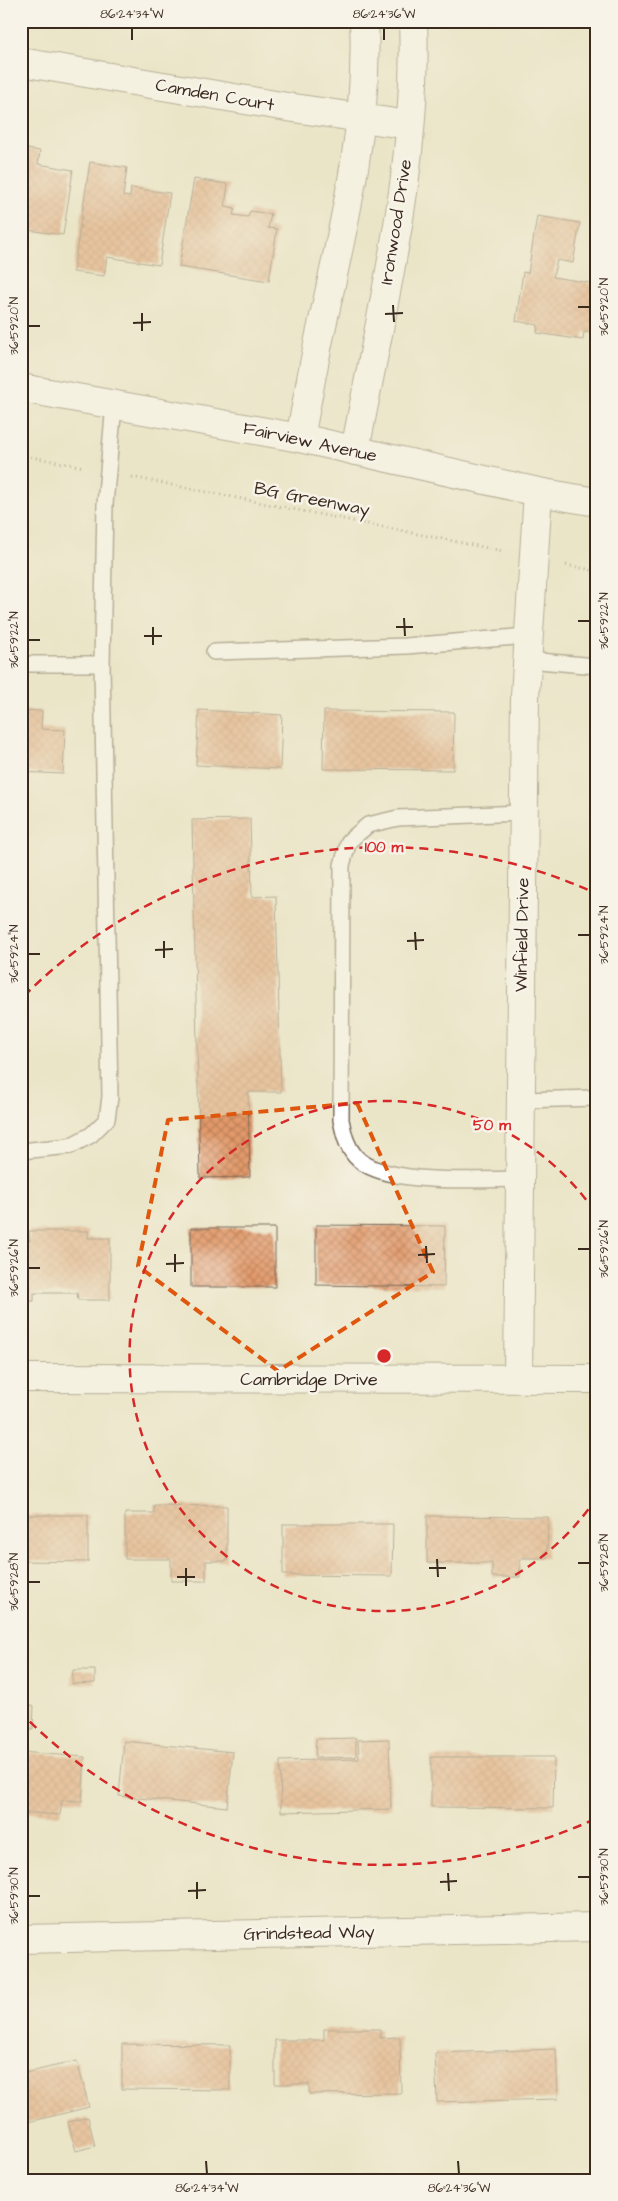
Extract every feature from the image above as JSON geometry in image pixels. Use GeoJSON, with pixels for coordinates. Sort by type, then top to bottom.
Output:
{"type":"FeatureCollection","features":[{"type":"Feature","properties":{"kind":"street"},"geometry":{"type":"LineString","coordinates":[[300,438],[320,332],[344,228],[361,118],[366,62],[364,21]]}},
{"type":"Feature","properties":{"kind":"street","name":"Ironwood Drive"},"geometry":{"type":"LineString","coordinates":[[355,451],[401,206],[415,58],[414,21]]}},
{"type":"Feature","properties":{"kind":"street","name":"Camden Court"},"geometry":{"type":"LineString","coordinates":[[21,62],[409,125]]}},
{"type":"Feature","properties":{"kind":"street","name":"Fairview Avenue"},"geometry":{"type":"LineString","coordinates":[[21,388],[300,438],[538,492],[597,502]]}},
{"type":"Feature","properties":{"kind":"street","name":"Winfield Drive"},"geometry":{"type":"LineString","coordinates":[[518,1379],[523,813],[528,648],[538,492]]}},
{"type":"Feature","properties":{"kind":"street","name":"Cambridge Drive"},"geometry":{"type":"LineString","coordinates":[[21,1378],[597,1379]]}},
{"type":"Feature","properties":{"kind":"street","name":"Grindstead Way"},"geometry":{"type":"LineString","coordinates":[[21,1939],[597,1926]]}},
{"type":"Feature","properties":{"kind":"lane"},"geometry":{"type":"LineString","coordinates":[[21,1151],[70,1146],[90,1135],[107,1120],[110,1097],[102,664],[105,504],[114,405]]}},
{"type":"Feature","properties":{"kind":"lane"},"geometry":{"type":"LineString","coordinates":[[214,652],[406,646],[528,648],[597,666]]}},
{"type":"Feature","properties":{"kind":"lane"},"geometry":{"type":"LineString","coordinates":[[21,664],[102,664]]}},
{"type":"Feature","properties":{"kind":"lane"},"geometry":{"type":"LineString","coordinates":[[520,1179],[426,1179],[395,1175],[375,1169],[356,1157],[345,1140],[341,1120],[342,865],[349,841],[368,825],[398,818],[523,813]]}},
{"type":"Feature","properties":{"kind":"lane"},"geometry":{"type":"LineString","coordinates":[[521,1100],[597,1098]]}},
{"type":"Feature","properties":{"kind":"path","name":"BG Greenway"},"geometry":{"type":"LineString","coordinates":[[21,455],[597,571]]}},
{"type":"Feature","properties":{"kind":"highlighted area"},"geometry":{"type":"Polygon","coordinates":[[[357,1103],[433,1272],[278,1371],[138,1266],[168,1120],[357,1103]]]}},
{"type":"Feature","properties":{"kind":"building"},"geometry":{"type":"Polygon","coordinates":[[[21,148],[40,151],[38,164],[73,170],[63,235],[21,229],[21,148]]]}},
{"type":"Feature","properties":{"kind":"building"},"geometry":{"type":"Polygon","coordinates":[[[90,162],[127,168],[123,196],[130,197],[131,188],[170,193],[159,265],[107,257],[104,276],[73,272],[90,162]]]}},
{"type":"Feature","properties":{"kind":"building"},"geometry":{"type":"Polygon","coordinates":[[[194,179],[228,184],[225,206],[235,208],[233,215],[248,217],[250,211],[271,214],[268,228],[277,229],[269,281],[179,267],[194,179]]]}},
{"type":"Feature","properties":{"kind":"building"},"geometry":{"type":"Polygon","coordinates":[[[537,216],[580,223],[573,263],[557,260],[553,277],[597,284],[597,334],[584,332],[583,340],[537,333],[538,325],[516,321],[523,272],[528,273],[537,216]]]}},
{"type":"Feature","properties":{"kind":"building"},"geometry":{"type":"Polygon","coordinates":[[[21,710],[42,711],[41,729],[65,730],[63,774],[21,772],[21,710]]]}},
{"type":"Feature","properties":{"kind":"building"},"geometry":{"type":"Polygon","coordinates":[[[199,710],[282,715],[280,769],[196,765],[199,710]]]}},
{"type":"Feature","properties":{"kind":"building"},"geometry":{"type":"Polygon","coordinates":[[[324,711],[454,712],[453,770],[323,769],[324,711]]]}},
{"type":"Feature","properties":{"kind":"building"},"geometry":{"type":"Polygon","coordinates":[[[250,819],[252,897],[276,896],[281,1092],[248,1092],[250,1177],[200,1178],[192,820],[250,819]]]}},
{"type":"Feature","properties":{"kind":"building"},"geometry":{"type":"Polygon","coordinates":[[[316,1225],[445,1226],[444,1287],[316,1285],[316,1225]]]}},
{"type":"Feature","properties":{"kind":"building"},"geometry":{"type":"Polygon","coordinates":[[[191,1228],[275,1228],[275,1287],[191,1287],[191,1228]]]}},
{"type":"Feature","properties":{"kind":"building"},"geometry":{"type":"Polygon","coordinates":[[[29,1231],[88,1231],[88,1238],[110,1238],[110,1300],[78,1300],[77,1293],[34,1293],[34,1301],[21,1301],[21,1241],[30,1241],[29,1231]]]}},
{"type":"Feature","properties":{"kind":"building"},"geometry":{"type":"Polygon","coordinates":[[[154,1505],[227,1506],[227,1561],[206,1561],[206,1581],[171,1581],[171,1559],[125,1559],[125,1513],[154,1513],[154,1505]]]}},
{"type":"Feature","properties":{"kind":"building"},"geometry":{"type":"Polygon","coordinates":[[[21,1515],[88,1515],[88,1562],[21,1561],[21,1515]]]}},
{"type":"Feature","properties":{"kind":"building"},"geometry":{"type":"Polygon","coordinates":[[[427,1516],[548,1517],[547,1558],[520,1558],[520,1577],[492,1577],[492,1563],[427,1563],[427,1516]]]}},
{"type":"Feature","properties":{"kind":"building"},"geometry":{"type":"Polygon","coordinates":[[[283,1524],[393,1524],[392,1576],[283,1575],[283,1524]]]}},
{"type":"Feature","properties":{"kind":"building"},"geometry":{"type":"Polygon","coordinates":[[[73,1670],[95,1670],[95,1683],[72,1684],[73,1670]]]}},
{"type":"Feature","properties":{"kind":"building"},"geometry":{"type":"Polygon","coordinates":[[[21,1705],[34,1706],[33,1729],[21,1728],[21,1705]]]}},
{"type":"Feature","properties":{"kind":"building"},"geometry":{"type":"Polygon","coordinates":[[[356,1738],[356,1757],[315,1758],[316,1739],[356,1738]]]}},
{"type":"Feature","properties":{"kind":"building"},"geometry":{"type":"Polygon","coordinates":[[[389,1739],[391,1809],[281,1812],[280,1761],[359,1759],[358,1740],[389,1739]]]}},
{"type":"Feature","properties":{"kind":"building"},"geometry":{"type":"Polygon","coordinates":[[[124,1741],[233,1752],[227,1807],[119,1796],[124,1741]]]}},
{"type":"Feature","properties":{"kind":"building"},"geometry":{"type":"Polygon","coordinates":[[[21,1752],[85,1757],[82,1801],[62,1800],[60,1815],[21,1812],[21,1752]]]}},
{"type":"Feature","properties":{"kind":"building"},"geometry":{"type":"Polygon","coordinates":[[[431,1757],[554,1757],[553,1808],[431,1807],[431,1757]]]}},
{"type":"Feature","properties":{"kind":"building"},"geometry":{"type":"Polygon","coordinates":[[[324,2029],[380,2029],[380,2038],[400,2037],[401,2093],[309,2094],[309,2084],[275,2084],[275,2040],[324,2040],[324,2029]]]}},
{"type":"Feature","properties":{"kind":"building"},"geometry":{"type":"Polygon","coordinates":[[[122,2044],[230,2045],[230,2090],[122,2089],[122,2044]]]}},
{"type":"Feature","properties":{"kind":"building"},"geometry":{"type":"Polygon","coordinates":[[[556,2049],[558,2099],[437,2102],[435,2053],[556,2049]]]}},
{"type":"Feature","properties":{"kind":"building"},"geometry":{"type":"Polygon","coordinates":[[[77,2061],[89,2107],[21,2124],[21,2074],[77,2061]]]}},
{"type":"Feature","properties":{"kind":"building"},"geometry":{"type":"Polygon","coordinates":[[[88,2117],[95,2146],[76,2151],[68,2122],[88,2117]]]}},
{"type":"Feature","properties":{"kind":"building"},"geometry":{"type":"Polygon","coordinates":[[[365,2175],[388,2175],[387,2180],[365,2180],[365,2175]]]}}]}
